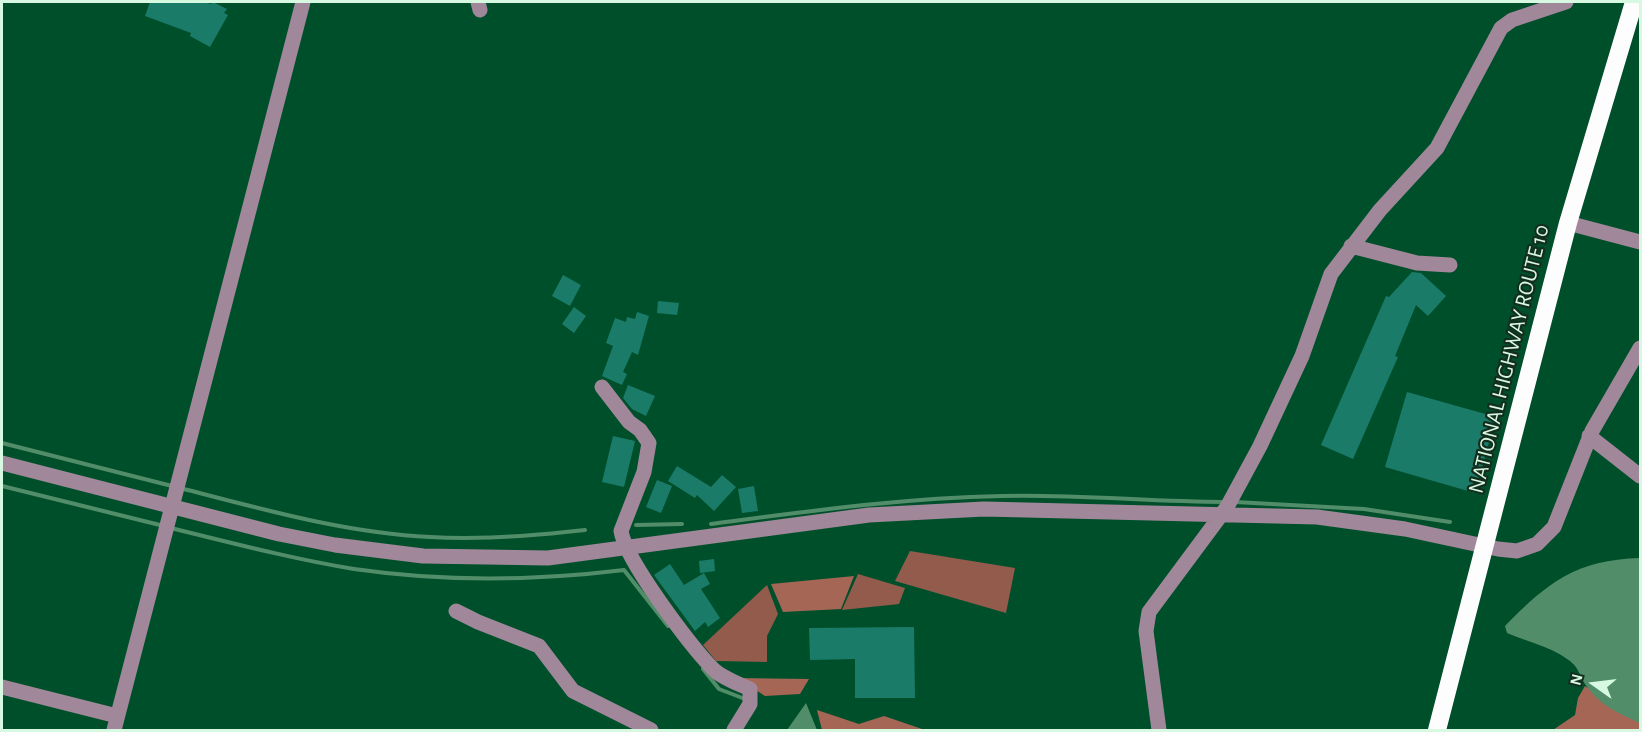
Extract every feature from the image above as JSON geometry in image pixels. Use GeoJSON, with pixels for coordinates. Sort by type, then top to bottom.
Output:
{"type":"FeatureCollection","features":[{"type":"Feature","properties":{"kind":"highway","name":"NATIONAL HIGHWAY ROUTE 10"},"geometry":{"type":"LineString","coordinates":[[1437,730],[1568,223],[1634,2]]}},
{"type":"Feature","properties":{"kind":"street"},"geometry":{"type":"LineString","coordinates":[[2,687],[116,723],[303,2]]}},
{"type":"Feature","properties":{"kind":"street"},"geometry":{"type":"LineString","coordinates":[[1159,730],[1146,631],[1149,612],[1226,507],[1275,418],[1302,356],[1324,289],[1351,246],[1437,148],[1501,28],[1508,22],[1566,2]]}},
{"type":"Feature","properties":{"kind":"street"},"geometry":{"type":"LineString","coordinates":[[1568,223],[1641,242]]}},
{"type":"Feature","properties":{"kind":"street"},"geometry":{"type":"LineString","coordinates":[[1351,246],[1416,263],[1450,265]]}},
{"type":"Feature","properties":{"kind":"street"},"geometry":{"type":"LineString","coordinates":[[2,463],[177,494],[279,534],[403,554],[548,558],[869,515],[955,510],[1226,507],[1352,521],[1509,551],[1537,544],[1549,534],[1589,436],[1641,348]]}},
{"type":"Feature","properties":{"kind":"street"},"geometry":{"type":"LineString","coordinates":[[603,387],[628,422],[640,430],[649,443],[644,472],[621,531],[627,549],[634,564],[715,671],[750,689],[750,704],[734,730]]}},
{"type":"Feature","properties":{"kind":"street"},"geometry":{"type":"LineString","coordinates":[[1589,436],[1641,476]]}},
{"type":"Feature","properties":{"kind":"street"},"geometry":{"type":"LineString","coordinates":[[456,611],[539,646],[573,691],[651,730]]}},
{"type":"Feature","properties":{"kind":"shaded area"},"geometry":{"type":"Polygon","coordinates":[[[910,551],[1015,568],[1006,613],[895,581],[910,551]]]}},
{"type":"Feature","properties":{"kind":"shaded area"},"geometry":{"type":"Polygon","coordinates":[[[1640,558],[1640,723],[1596,698],[1570,661],[1548,649],[1507,633],[1505,626],[1535,597],[1565,576],[1598,563],[1640,558]]]}},
{"type":"Feature","properties":{"kind":"shaded area"},"geometry":{"type":"Polygon","coordinates":[[[858,574],[905,588],[899,604],[842,610],[858,574]]]}},
{"type":"Feature","properties":{"kind":"shaded area"},"geometry":{"type":"Polygon","coordinates":[[[854,576],[841,609],[783,612],[771,584],[854,576]]]}},
{"type":"Feature","properties":{"kind":"shaded area"},"geometry":{"type":"Polygon","coordinates":[[[767,585],[778,614],[767,636],[767,662],[716,661],[703,645],[767,585]]]}},
{"type":"Feature","properties":{"kind":"shaded area"},"geometry":{"type":"Polygon","coordinates":[[[737,678],[809,679],[800,694],[765,696],[737,678]]]}},
{"type":"Feature","properties":{"kind":"shaded area"},"geometry":{"type":"Polygon","coordinates":[[[1585,686],[1640,720],[1640,730],[1553,730],[1575,715],[1578,698],[1585,686]]]}},
{"type":"Feature","properties":{"kind":"shaded area"},"geometry":{"type":"Polygon","coordinates":[[[806,703],[817,730],[787,730],[806,703]]]}},
{"type":"Feature","properties":{"kind":"shaded area"},"geometry":{"type":"Polygon","coordinates":[[[817,710],[859,724],[884,716],[925,730],[822,730],[817,710]]]}},
{"type":"Feature","properties":{"kind":"building"},"geometry":{"type":"Polygon","coordinates":[[[150,2],[211,4],[213,2],[227,9],[224,13],[228,15],[210,47],[190,36],[191,33],[145,16],[150,2]]]}},
{"type":"Feature","properties":{"kind":"building"},"geometry":{"type":"Polygon","coordinates":[[[1412,272],[1421,273],[1446,296],[1428,316],[1416,305],[1395,356],[1398,357],[1353,459],[1321,445],[1386,296],[1389,297],[1412,272]]]}},
{"type":"Feature","properties":{"kind":"building"},"geometry":{"type":"Polygon","coordinates":[[[563,275],[581,285],[570,306],[552,296],[563,275]]]}},
{"type":"Feature","properties":{"kind":"building"},"geometry":{"type":"Polygon","coordinates":[[[658,301],[679,303],[677,315],[657,313],[658,301]]]}},
{"type":"Feature","properties":{"kind":"building"},"geometry":{"type":"Polygon","coordinates":[[[574,307],[586,316],[574,333],[562,324],[574,307]]]}},
{"type":"Feature","properties":{"kind":"building"},"geometry":{"type":"Polygon","coordinates":[[[637,312],[649,316],[638,355],[632,352],[623,372],[627,374],[622,385],[602,376],[613,346],[606,343],[615,318],[626,322],[627,317],[635,319],[637,312]]]}},
{"type":"Feature","properties":{"kind":"building"},"geometry":{"type":"Polygon","coordinates":[[[628,385],[655,396],[646,416],[632,409],[623,398],[628,385]]]}},
{"type":"Feature","properties":{"kind":"building"},"geometry":{"type":"Polygon","coordinates":[[[1407,392],[1496,417],[1475,493],[1385,467],[1407,392]]]}},
{"type":"Feature","properties":{"kind":"building"},"geometry":{"type":"Polygon","coordinates":[[[613,436],[635,441],[624,487],[602,482],[613,436]]]}},
{"type":"Feature","properties":{"kind":"building"},"geometry":{"type":"Polygon","coordinates":[[[677,466],[711,487],[722,475],[736,487],[714,511],[697,495],[695,498],[668,481],[677,466]]]}},
{"type":"Feature","properties":{"kind":"building"},"geometry":{"type":"Polygon","coordinates":[[[657,480],[672,486],[661,513],[646,507],[657,480]]]}},
{"type":"Feature","properties":{"kind":"building"},"geometry":{"type":"Polygon","coordinates":[[[754,486],[758,511],[742,513],[738,489],[754,486]]]}},
{"type":"Feature","properties":{"kind":"building"},"geometry":{"type":"Polygon","coordinates":[[[714,559],[715,571],[700,573],[699,561],[714,559]]]}},
{"type":"Feature","properties":{"kind":"building"},"geometry":{"type":"Polygon","coordinates":[[[670,564],[684,585],[704,573],[710,584],[701,589],[720,618],[708,627],[705,622],[695,631],[654,575],[670,564]]]}},
{"type":"Feature","properties":{"kind":"building"},"geometry":{"type":"Polygon","coordinates":[[[914,627],[915,698],[855,698],[855,659],[810,660],[809,628],[914,627]]]}},
{"type":"Feature","properties":{"kind":"waterway"},"geometry":{"type":"LineString","coordinates":[[2,443],[172,486]]}},
{"type":"Feature","properties":{"kind":"waterway"},"geometry":{"type":"LineString","coordinates":[[2,486],[164,526]]}},
{"type":"Feature","properties":{"kind":"waterway"},"geometry":{"type":"LineString","coordinates":[[180,488],[304,519],[398,535],[488,538],[585,530]]}},
{"type":"Feature","properties":{"kind":"waterway"},"geometry":{"type":"LineString","coordinates":[[711,524],[856,506],[965,497],[1058,496],[1225,502]]}},
{"type":"Feature","properties":{"kind":"waterway"},"geometry":{"type":"LineString","coordinates":[[1235,502],[1364,509],[1450,522]]}},
{"type":"Feature","properties":{"kind":"waterway"},"geometry":{"type":"LineString","coordinates":[[636,525],[682,524]]}},
{"type":"Feature","properties":{"kind":"waterway"},"geometry":{"type":"LineString","coordinates":[[171,528],[308,560],[388,573],[455,578],[523,578],[624,570],[668,626]]}},
{"type":"Feature","properties":{"kind":"waterway"},"geometry":{"type":"LineString","coordinates":[[703,669],[719,689],[745,699]]}}]}
